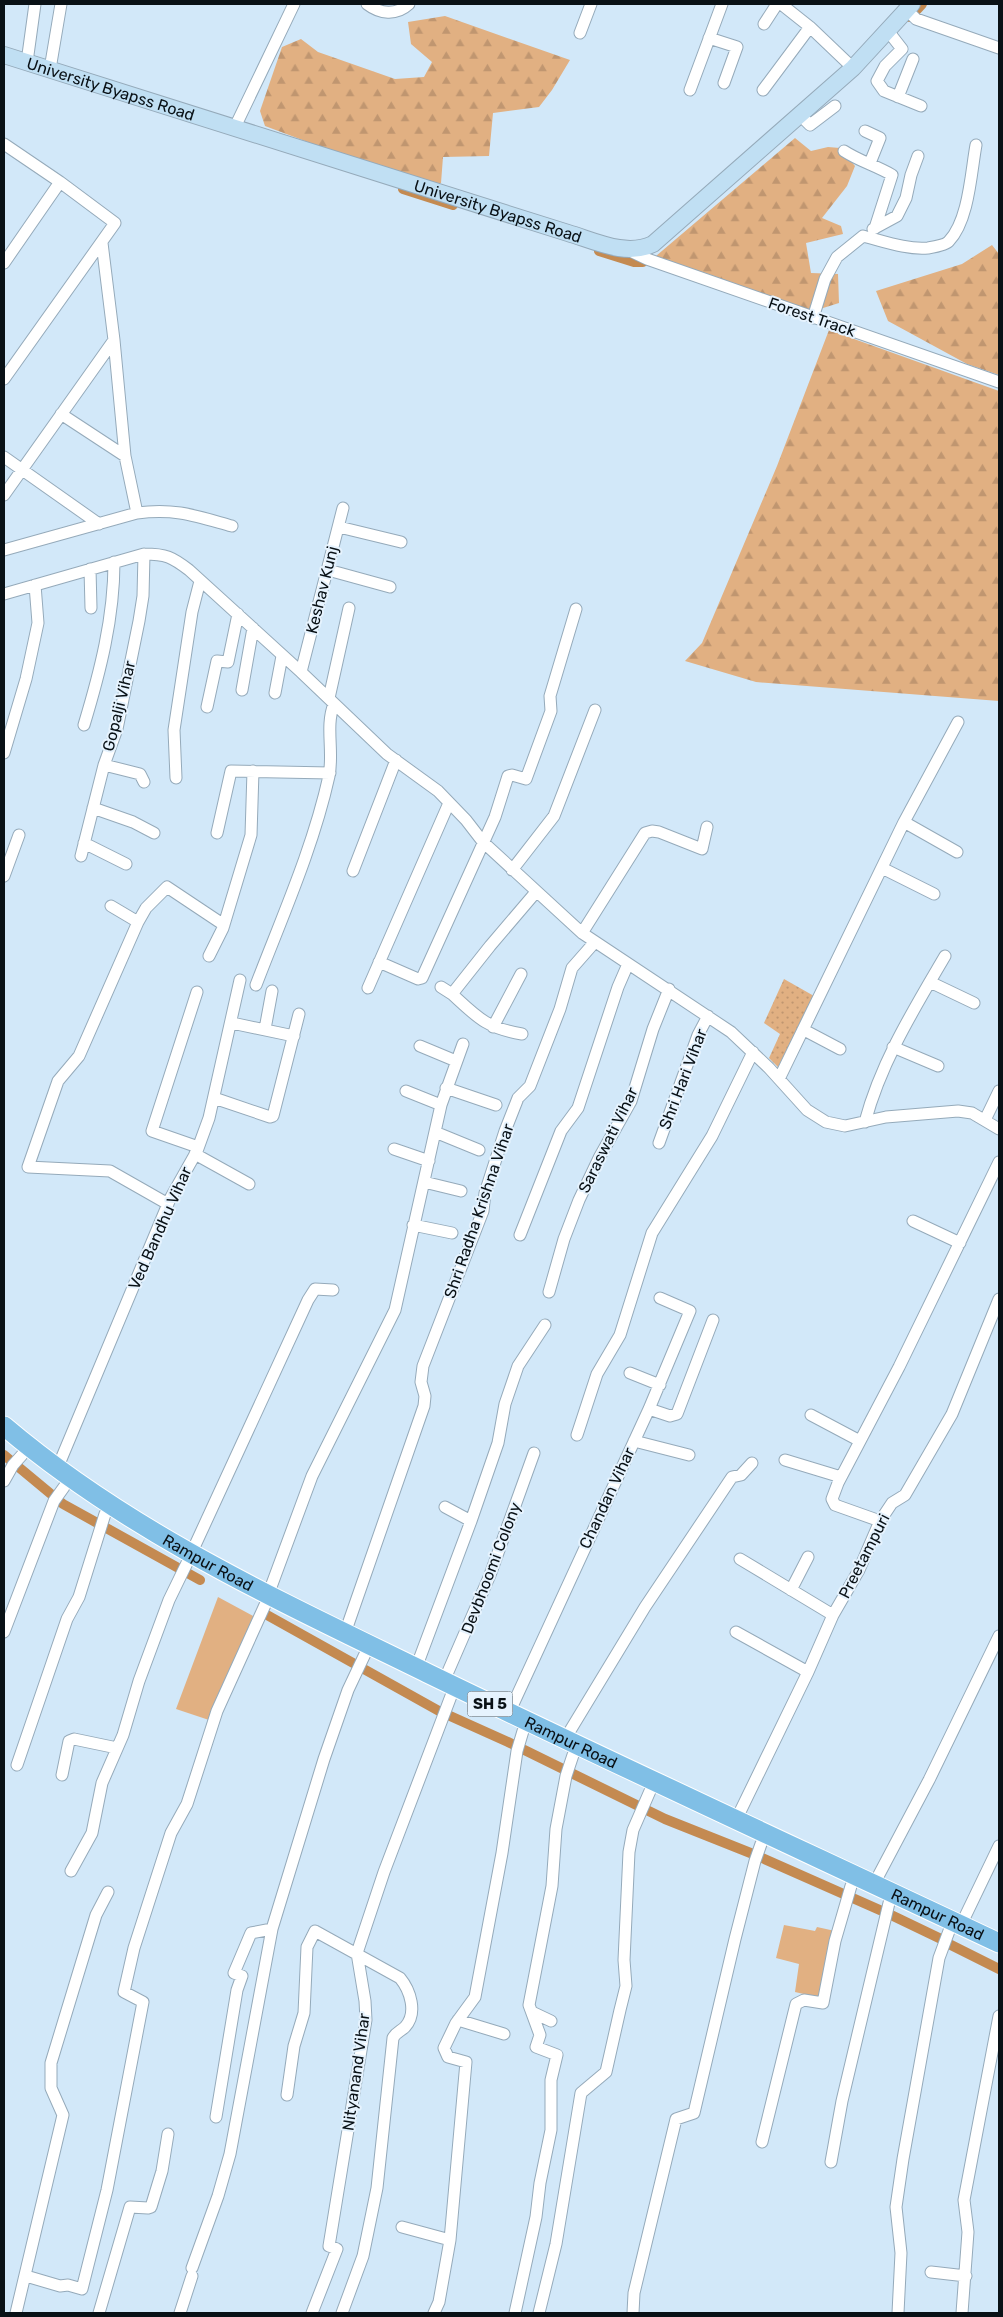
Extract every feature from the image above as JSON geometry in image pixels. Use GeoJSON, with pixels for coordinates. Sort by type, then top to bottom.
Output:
{"type":"FeatureCollection","features":[{"type":"Feature","properties":{"kind":"main road","name":"University Byapss Road"},"geometry":{"type":"LineString","coordinates":[[4,55],[626,250],[642,249],[653,244],[803,119],[853,68],[892,35],[911,11]]}},
{"type":"Feature","properties":{"kind":"main road","name":"Rampur Road"},"geometry":{"type":"LineString","coordinates":[[4,1426],[186,1565],[345,1633],[416,1668],[445,1701],[509,1713],[568,1760],[612,1768],[736,1820],[874,1884],[955,1928],[999,1943]]}},
{"type":"Feature","properties":{"kind":"main road"},"geometry":{"type":"LineString","coordinates":[[4,1439],[17,1460],[59,1495],[102,1521],[186,1565]]}},
{"type":"Feature","properties":{"kind":"main road"},"geometry":{"type":"LineString","coordinates":[[266,1600],[360,1662],[445,1701],[520,1741],[568,1760]]}},
{"type":"Feature","properties":{"kind":"main road"},"geometry":{"type":"LineString","coordinates":[[612,1768],[645,1802],[849,1892],[888,1903],[955,1928],[999,1954]]}},
{"type":"Feature","properties":{"kind":"street"},"geometry":{"type":"LineString","coordinates":[[27,62],[35,4]]}},
{"type":"Feature","properties":{"kind":"street"},"geometry":{"type":"LineString","coordinates":[[50,69],[61,4]]}},
{"type":"Feature","properties":{"kind":"street"},"geometry":{"type":"LineString","coordinates":[[235,127],[294,4]]}},
{"type":"Feature","properties":{"kind":"street"},"geometry":{"type":"LineString","coordinates":[[366,4],[389,12],[398,11],[409,4]]}},
{"type":"Feature","properties":{"kind":"street"},"geometry":{"type":"LineString","coordinates":[[580,33],[591,4]]}},
{"type":"Feature","properties":{"kind":"street"},"geometry":{"type":"LineString","coordinates":[[690,90],[722,4]]}},
{"type":"Feature","properties":{"kind":"street"},"geometry":{"type":"LineString","coordinates":[[764,24],[777,4]]}},
{"type":"Feature","properties":{"kind":"street"},"geometry":{"type":"LineString","coordinates":[[787,5],[853,68]]}},
{"type":"Feature","properties":{"kind":"street"},"geometry":{"type":"LineString","coordinates":[[911,11],[999,48]]}},
{"type":"Feature","properties":{"kind":"street"},"geometry":{"type":"LineString","coordinates":[[763,90],[810,27]]}},
{"type":"Feature","properties":{"kind":"street"},"geometry":{"type":"LineString","coordinates":[[892,35],[902,48],[885,66],[877,81],[884,91],[921,106]]}},
{"type":"Feature","properties":{"kind":"street"},"geometry":{"type":"LineString","coordinates":[[709,38],[737,47],[724,83]]}},
{"type":"Feature","properties":{"kind":"street"},"geometry":{"type":"LineString","coordinates":[[898,97],[913,59]]}},
{"type":"Feature","properties":{"kind":"street"},"geometry":{"type":"LineString","coordinates":[[803,119],[810,125],[835,106]]}},
{"type":"Feature","properties":{"kind":"street"},"geometry":{"type":"LineString","coordinates":[[865,131],[880,138],[870,163]]}},
{"type":"Feature","properties":{"kind":"street"},"geometry":{"type":"LineString","coordinates":[[4,144],[60,182],[115,223],[4,379]]}},
{"type":"Feature","properties":{"kind":"street"},"geometry":{"type":"LineString","coordinates":[[863,236],[928,248],[948,242],[955,232],[964,208],[976,145]]}},
{"type":"Feature","properties":{"kind":"street"},"geometry":{"type":"LineString","coordinates":[[844,151],[892,176],[875,228]]}},
{"type":"Feature","properties":{"kind":"street"},"geometry":{"type":"LineString","coordinates":[[813,318],[825,279],[837,258],[863,236],[897,216],[906,198],[911,175],[918,156]]}},
{"type":"Feature","properties":{"kind":"street"},"geometry":{"type":"LineString","coordinates":[[4,262],[60,182]]}},
{"type":"Feature","properties":{"kind":"street"},"geometry":{"type":"LineString","coordinates":[[102,243],[114,340],[125,456],[137,512]]}},
{"type":"Feature","properties":{"kind":"street","name":"Forest Track"},"geometry":{"type":"LineString","coordinates":[[626,250],[813,318],[999,382]]}},
{"type":"Feature","properties":{"kind":"street"},"geometry":{"type":"LineString","coordinates":[[4,495],[20,469],[114,340]]}},
{"type":"Feature","properties":{"kind":"street"},"geometry":{"type":"LineString","coordinates":[[61,414],[125,456]]}},
{"type":"Feature","properties":{"kind":"street"},"geometry":{"type":"LineString","coordinates":[[4,456],[99,524]]}},
{"type":"Feature","properties":{"kind":"street","name":"Keshav Kunj"},"geometry":{"type":"LineString","coordinates":[[301,672],[343,508]]}},
{"type":"Feature","properties":{"kind":"street"},"geometry":{"type":"LineString","coordinates":[[4,550],[137,512],[176,511],[232,526]]}},
{"type":"Feature","properties":{"kind":"street"},"geometry":{"type":"LineString","coordinates":[[339,527],[401,542]]}},
{"type":"Feature","properties":{"kind":"street"},"geometry":{"type":"LineString","coordinates":[[4,594],[144,554],[159,554],[173,557],[238,614],[396,760],[438,791],[483,842],[582,933],[594,943],[669,989],[731,1032],[753,1052],[807,1110],[826,1122],[846,1126],[886,1117],[958,1111],[972,1113],[999,1128]]}},
{"type":"Feature","properties":{"kind":"street","name":"Gopalji Vihar"},"geometry":{"type":"LineString","coordinates":[[81,856],[104,765],[117,729],[143,596],[144,554]]}},
{"type":"Feature","properties":{"kind":"street"},"geometry":{"type":"LineString","coordinates":[[84,725],[100,671],[114,591],[114,562]]}},
{"type":"Feature","properties":{"kind":"street"},"geometry":{"type":"LineString","coordinates":[[90,569],[91,608]]}},
{"type":"Feature","properties":{"kind":"street"},"geometry":{"type":"LineString","coordinates":[[328,570],[390,587]]}},
{"type":"Feature","properties":{"kind":"street"},"geometry":{"type":"LineString","coordinates":[[176,778],[174,730],[192,612],[200,582]]}},
{"type":"Feature","properties":{"kind":"street"},"geometry":{"type":"LineString","coordinates":[[4,753],[26,679],[38,623],[35,585]]}},
{"type":"Feature","properties":{"kind":"street"},"geometry":{"type":"LineString","coordinates":[[256,986],[313,834],[330,774],[330,713],[350,608]]}},
{"type":"Feature","properties":{"kind":"street"},"geometry":{"type":"LineString","coordinates":[[379,962],[418,979],[422,978],[496,817],[508,776],[512,775],[526,779],[551,711],[550,696],[576,609]]}},
{"type":"Feature","properties":{"kind":"street"},"geometry":{"type":"LineString","coordinates":[[207,707],[217,661],[228,662],[238,614]]}},
{"type":"Feature","properties":{"kind":"street"},"geometry":{"type":"LineString","coordinates":[[242,690],[253,628]]}},
{"type":"Feature","properties":{"kind":"street"},"geometry":{"type":"LineString","coordinates":[[275,693],[282,656]]}},
{"type":"Feature","properties":{"kind":"street"},"geometry":{"type":"LineString","coordinates":[[512,870],[554,816],[595,710]]}},
{"type":"Feature","properties":{"kind":"street"},"geometry":{"type":"LineString","coordinates":[[779,1079],[904,822],[958,722]]}},
{"type":"Feature","properties":{"kind":"street"},"geometry":{"type":"LineString","coordinates":[[353,871],[396,760]]}},
{"type":"Feature","properties":{"kind":"street"},"geometry":{"type":"LineString","coordinates":[[104,765],[140,774],[144,782]]}},
{"type":"Feature","properties":{"kind":"street"},"geometry":{"type":"LineString","coordinates":[[217,833],[231,771],[330,774]]}},
{"type":"Feature","properties":{"kind":"street"},"geometry":{"type":"LineString","coordinates":[[208,956],[224,925],[251,835],[253,771]]}},
{"type":"Feature","properties":{"kind":"street"},"geometry":{"type":"LineString","coordinates":[[368,988],[449,803]]}},
{"type":"Feature","properties":{"kind":"street"},"geometry":{"type":"LineString","coordinates":[[93,808],[133,822],[154,833]]}},
{"type":"Feature","properties":{"kind":"street"},"geometry":{"type":"LineString","coordinates":[[904,822],[958,852]]}},
{"type":"Feature","properties":{"kind":"street"},"geometry":{"type":"LineString","coordinates":[[582,933],[645,833],[659,832],[702,849],[707,827]]}},
{"type":"Feature","properties":{"kind":"street"},"geometry":{"type":"LineString","coordinates":[[4,876],[20,835]]}},
{"type":"Feature","properties":{"kind":"street"},"geometry":{"type":"LineString","coordinates":[[84,843],[126,864]]}},
{"type":"Feature","properties":{"kind":"street"},"geometry":{"type":"LineString","coordinates":[[882,868],[934,894]]}},
{"type":"Feature","properties":{"kind":"street"},"geometry":{"type":"LineString","coordinates":[[168,1204],[110,1171],[28,1166],[58,1081],[79,1056],[138,922],[146,908],[166,887],[224,925]]}},
{"type":"Feature","properties":{"kind":"street"},"geometry":{"type":"LineString","coordinates":[[452,994],[536,892]]}},
{"type":"Feature","properties":{"kind":"street"},"geometry":{"type":"LineString","coordinates":[[111,906],[138,922]]}},
{"type":"Feature","properties":{"kind":"street","name":"Shri Radha Krishna Vihar"},"geometry":{"type":"LineString","coordinates":[[345,1633],[424,1406],[425,1396],[421,1382],[423,1366],[483,1211],[485,1193],[505,1131],[518,1098],[530,1086],[560,1009],[572,968],[594,943]]}},
{"type":"Feature","properties":{"kind":"street"},"geometry":{"type":"LineString","coordinates":[[865,1122],[872,1094],[893,1047],[945,956]]}},
{"type":"Feature","properties":{"kind":"street"},"geometry":{"type":"LineString","coordinates":[[520,1235],[561,1131],[578,1108],[618,987],[628,964]]}},
{"type":"Feature","properties":{"kind":"street"},"geometry":{"type":"LineString","coordinates":[[493,1027],[521,974]]}},
{"type":"Feature","properties":{"kind":"street","name":"Ved Bandhu Vihar"},"geometry":{"type":"LineString","coordinates":[[58,1469],[168,1204],[196,1150],[214,1098],[240,980]]}},
{"type":"Feature","properties":{"kind":"street"},"geometry":{"type":"LineString","coordinates":[[930,982],[974,1003]]}},
{"type":"Feature","properties":{"kind":"street"},"geometry":{"type":"LineString","coordinates":[[441,987],[452,994],[482,1022],[500,1031],[522,1034]]}},
{"type":"Feature","properties":{"kind":"street","name":"Saraswati Vihar"},"geometry":{"type":"LineString","coordinates":[[549,1292],[564,1239],[579,1200],[599,1158],[631,1102],[653,1029],[669,989]]}},
{"type":"Feature","properties":{"kind":"street"},"geometry":{"type":"LineString","coordinates":[[265,1029],[272,990]]}},
{"type":"Feature","properties":{"kind":"street"},"geometry":{"type":"LineString","coordinates":[[197,992],[152,1131],[196,1150],[249,1184]]}},
{"type":"Feature","properties":{"kind":"street"},"geometry":{"type":"LineString","coordinates":[[214,1098],[272,1117],[299,1014]]}},
{"type":"Feature","properties":{"kind":"street","name":"Shri Hari Vihar"},"geometry":{"type":"LineString","coordinates":[[659,1143],[698,1035],[708,1016]]}},
{"type":"Feature","properties":{"kind":"street"},"geometry":{"type":"LineString","coordinates":[[232,1022],[294,1036]]}},
{"type":"Feature","properties":{"kind":"street"},"geometry":{"type":"LineString","coordinates":[[804,1030],[840,1049]]}},
{"type":"Feature","properties":{"kind":"street"},"geometry":{"type":"LineString","coordinates":[[26,2276],[60,2286],[68,2285],[82,2289],[107,2190],[143,2002],[124,1992],[134,1948],[163,1856],[187,1804],[217,1711],[266,1600],[312,1476],[395,1310],[441,1105],[464,1044]]}},
{"type":"Feature","properties":{"kind":"street"},"geometry":{"type":"LineString","coordinates":[[420,1046],[456,1061]]}},
{"type":"Feature","properties":{"kind":"street"},"geometry":{"type":"LineString","coordinates":[[893,1047],[938,1066]]}},
{"type":"Feature","properties":{"kind":"street"},"geometry":{"type":"LineString","coordinates":[[577,1436],[597,1374],[620,1336],[652,1233],[712,1136],[753,1052]]}},
{"type":"Feature","properties":{"kind":"street"},"geometry":{"type":"LineString","coordinates":[[446,1088],[496,1104]]}},
{"type":"Feature","properties":{"kind":"street"},"geometry":{"type":"LineString","coordinates":[[406,1091],[441,1105]]}},
{"type":"Feature","properties":{"kind":"street"},"geometry":{"type":"LineString","coordinates":[[985,1120],[999,1091]]}},
{"type":"Feature","properties":{"kind":"street"},"geometry":{"type":"LineString","coordinates":[[435,1132],[479,1150]]}},
{"type":"Feature","properties":{"kind":"street"},"geometry":{"type":"LineString","coordinates":[[394,1149],[429,1161]]}},
{"type":"Feature","properties":{"kind":"street"},"geometry":{"type":"LineString","coordinates":[[880,1521],[833,1502],[832,1499],[841,1477],[899,1367],[999,1162]]}},
{"type":"Feature","properties":{"kind":"street"},"geometry":{"type":"LineString","coordinates":[[424,1182],[461,1191]]}},
{"type":"Feature","properties":{"kind":"street"},"geometry":{"type":"LineString","coordinates":[[913,1221],[960,1243]]}},
{"type":"Feature","properties":{"kind":"street"},"geometry":{"type":"LineString","coordinates":[[413,1225],[452,1233]]}},
{"type":"Feature","properties":{"kind":"street"},"geometry":{"type":"LineString","coordinates":[[71,1871],[92,1833],[102,1783],[117,1748],[139,1681],[170,1600],[308,1300],[315,1289],[333,1290]]}},
{"type":"Feature","properties":{"kind":"street","name":"Chandan Vihar"},"geometry":{"type":"LineString","coordinates":[[509,1713],[650,1409],[690,1311],[660,1298]]}},
{"type":"Feature","properties":{"kind":"street","name":"Preetampuri"},"geometry":{"type":"LineString","coordinates":[[736,1820],[833,1616],[859,1570],[880,1521],[892,1503],[905,1495],[952,1414],[999,1299]]}},
{"type":"Feature","properties":{"kind":"street"},"geometry":{"type":"LineString","coordinates":[[650,1409],[670,1416],[677,1414],[713,1320]]}},
{"type":"Feature","properties":{"kind":"street"},"geometry":{"type":"LineString","coordinates":[[416,1668],[472,1521],[498,1443],[505,1404],[518,1366],[545,1325]]}},
{"type":"Feature","properties":{"kind":"street"},"geometry":{"type":"LineString","coordinates":[[630,1373],[660,1385]]}},
{"type":"Feature","properties":{"kind":"street"},"geometry":{"type":"LineString","coordinates":[[811,1416],[860,1441]]}},
{"type":"Feature","properties":{"kind":"street"},"geometry":{"type":"LineString","coordinates":[[634,1441],[690,1455]]}},
{"type":"Feature","properties":{"kind":"street","name":"Devbhoomi Colony"},"geometry":{"type":"LineString","coordinates":[[445,1701],[534,1453]]}},
{"type":"Feature","properties":{"kind":"street"},"geometry":{"type":"LineString","coordinates":[[4,1481],[17,1460]]}},
{"type":"Feature","properties":{"kind":"street"},"geometry":{"type":"LineString","coordinates":[[785,1460],[841,1477]]}},
{"type":"Feature","properties":{"kind":"street"},"geometry":{"type":"LineString","coordinates":[[515,2313],[536,2217],[540,2183],[551,2130],[550,2080],[557,2055],[536,2047],[540,2035],[529,2005],[552,1886],[556,1829],[568,1760],[645,1607],[732,1477],[741,1475],[752,1463]]}},
{"type":"Feature","properties":{"kind":"street"},"geometry":{"type":"LineString","coordinates":[[4,1632],[59,1495]]}},
{"type":"Feature","properties":{"kind":"street"},"geometry":{"type":"LineString","coordinates":[[445,1507],[472,1521]]}},
{"type":"Feature","properties":{"kind":"street"},"geometry":{"type":"LineString","coordinates":[[17,1765],[67,1620],[79,1597],[102,1521]]}},
{"type":"Feature","properties":{"kind":"street"},"geometry":{"type":"LineString","coordinates":[[790,1590],[808,1557]]}},
{"type":"Feature","properties":{"kind":"street"},"geometry":{"type":"LineString","coordinates":[[740,1559],[833,1616]]}},
{"type":"Feature","properties":{"kind":"street"},"geometry":{"type":"LineString","coordinates":[[736,1632],[808,1672]]}},
{"type":"Feature","properties":{"kind":"street"},"geometry":{"type":"LineString","coordinates":[[874,1884],[929,1780],[999,1636]]}},
{"type":"Feature","properties":{"kind":"street"},"geometry":{"type":"LineString","coordinates":[[180,2313],[230,2154],[272,1929],[324,1759],[360,1662]]}},
{"type":"Feature","properties":{"kind":"street","name":"Nityanand Vihar"},"geometry":{"type":"LineString","coordinates":[[312,2313],[336,2249],[329,2246],[366,2020],[365,2001],[357,1953],[445,1701]]}},
{"type":"Feature","properties":{"kind":"street"},"geometry":{"type":"LineString","coordinates":[[62,1775],[69,1741],[74,1739],[117,1748]]}},
{"type":"Feature","properties":{"kind":"street"},"geometry":{"type":"LineString","coordinates":[[434,2313],[439,2302],[450,2240],[466,2062],[448,2057],[444,2048],[458,2020],[475,1997],[502,1853],[520,1741]]}},
{"type":"Feature","properties":{"kind":"street"},"geometry":{"type":"LineString","coordinates":[[539,2313],[556,2244],[581,2093],[606,2072],[626,1986],[624,1960],[629,1852],[633,1830],[645,1802]]}},
{"type":"Feature","properties":{"kind":"street"},"geometry":{"type":"LineString","coordinates":[[898,2313],[900,2254],[896,2207],[938,1958],[999,1846]]}},
{"type":"Feature","properties":{"kind":"street"},"geometry":{"type":"LineString","coordinates":[[632,2313],[634,2294],[676,2119],[694,2113],[758,1852]]}},
{"type":"Feature","properties":{"kind":"street"},"geometry":{"type":"LineString","coordinates":[[16,2313],[64,2115],[51,2088],[51,2063],[96,1916],[108,1892]]}},
{"type":"Feature","properties":{"kind":"street"},"geometry":{"type":"LineString","coordinates":[[762,2142],[796,2004],[804,2000],[823,2003],[849,1892]]}},
{"type":"Feature","properties":{"kind":"street"},"geometry":{"type":"LineString","coordinates":[[831,2162],[842,2101],[888,1903]]}},
{"type":"Feature","properties":{"kind":"street"},"geometry":{"type":"LineString","coordinates":[[216,2117],[237,1990],[242,1976],[234,1974],[251,1934],[272,1929]]}},
{"type":"Feature","properties":{"kind":"street"},"geometry":{"type":"LineString","coordinates":[[287,2095],[294,2046],[304,2013],[307,1947],[315,1931],[400,1978],[408,1988],[412,2015],[406,2027],[393,2038],[377,2188],[363,2256],[342,2313]]}},
{"type":"Feature","properties":{"kind":"street"},"geometry":{"type":"LineString","coordinates":[[532,2012],[551,2021]]}},
{"type":"Feature","properties":{"kind":"street"},"geometry":{"type":"LineString","coordinates":[[962,2313],[968,2232],[964,2200],[999,2016]]}},
{"type":"Feature","properties":{"kind":"street"},"geometry":{"type":"LineString","coordinates":[[458,2020],[504,2034]]}},
{"type":"Feature","properties":{"kind":"street"},"geometry":{"type":"LineString","coordinates":[[99,2313],[130,2207],[151,2207],[162,2172],[168,2134]]}},
{"type":"Feature","properties":{"kind":"street"},"geometry":{"type":"LineString","coordinates":[[402,2227],[450,2240]]}},
{"type":"Feature","properties":{"kind":"street"},"geometry":{"type":"LineString","coordinates":[[931,2272],[966,2276]]}},
{"type":"Feature","properties":{"kind":"green space"},"geometry":{"type":"Polygon","coordinates":[[[445,16],[570,60],[539,107],[493,113],[489,156],[443,157],[441,183],[428,187],[265,126],[260,111],[282,47],[301,39],[318,52],[395,79],[424,77],[432,62],[411,44],[408,22],[445,16]]]}},
{"type":"Feature","properties":{"kind":"green space"},"geometry":{"type":"Polygon","coordinates":[[[795,138],[811,151],[828,147],[840,148],[855,166],[847,186],[822,218],[841,226],[843,234],[806,243],[811,273],[838,274],[839,303],[804,314],[700,278],[656,256],[795,138]]]}},
{"type":"Feature","properties":{"kind":"green space"},"geometry":{"type":"Polygon","coordinates":[[[992,245],[999,254],[999,375],[967,364],[888,321],[876,291],[962,264],[992,245]]]}},
{"type":"Feature","properties":{"kind":"green space"},"geometry":{"type":"Polygon","coordinates":[[[829,330],[999,391],[999,701],[756,682],[685,661],[702,643],[777,466],[829,330]]]}},
{"type":"Feature","properties":{"kind":"green space"},"geometry":{"type":"Polygon","coordinates":[[[784,979],[814,996],[778,1067],[769,1058],[780,1034],[764,1023],[784,979]]]}},
{"type":"Feature","properties":{"kind":"green space"},"geometry":{"type":"Polygon","coordinates":[[[218,1597],[255,1617],[209,1720],[176,1709],[218,1597]]]}},
{"type":"Feature","properties":{"kind":"green space"},"geometry":{"type":"Polygon","coordinates":[[[784,1925],[815,1931],[817,1927],[835,1931],[821,1998],[795,1992],[799,1964],[776,1958],[784,1925]]]}},
{"type":"Feature","properties":{"kind":"waterway"},"geometry":{"type":"LineString","coordinates":[[910,17],[922,4]]}},
{"type":"Feature","properties":{"kind":"waterway"},"geometry":{"type":"LineString","coordinates":[[403,189],[453,205]]}},
{"type":"Feature","properties":{"kind":"waterway"},"geometry":{"type":"LineString","coordinates":[[599,251],[634,262],[643,262]]}},
{"type":"Feature","properties":{"kind":"waterway"},"geometry":{"type":"LineString","coordinates":[[4,1455],[63,1504],[200,1580]]}},
{"type":"Feature","properties":{"kind":"waterway"},"geometry":{"type":"LineString","coordinates":[[267,1615],[439,1711],[508,1742],[665,1819],[753,1854],[882,1911]]}},
{"type":"Feature","properties":{"kind":"waterway"},"geometry":{"type":"LineString","coordinates":[[889,1914],[939,1938]]}},
{"type":"Feature","properties":{"kind":"waterway"},"geometry":{"type":"LineString","coordinates":[[949,1944],[999,1969]]}}]}
